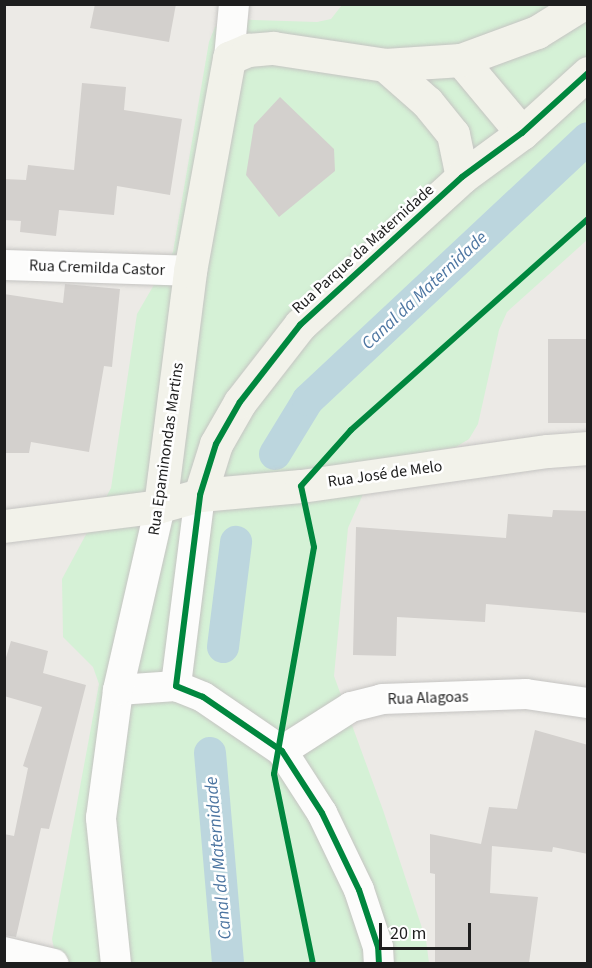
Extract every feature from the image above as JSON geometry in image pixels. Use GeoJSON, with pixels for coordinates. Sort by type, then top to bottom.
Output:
{"type":"FeatureCollection","features":[{"type":"Feature","properties":{"kind":"street","name":"Rua Epaminondas Martins"},"geometry":{"type":"LineString","coordinates":[[116,963],[101,818],[118,690],[160,506],[190,271],[229,58],[234,4]]}},
{"type":"Feature","properties":{"kind":"street"},"geometry":{"type":"LineString","coordinates":[[229,58],[248,50],[273,48],[385,65],[461,60],[537,32],[582,4]]}},
{"type":"Feature","properties":{"kind":"street"},"geometry":{"type":"LineString","coordinates":[[461,60],[522,133]]}},
{"type":"Feature","properties":{"kind":"street"},"geometry":{"type":"LineString","coordinates":[[385,65],[427,102],[453,135],[462,177]]}},
{"type":"Feature","properties":{"kind":"street","name":"Rua Parque da Maternidade"},"geometry":{"type":"LineString","coordinates":[[176,686],[200,495],[220,436],[240,402],[293,333],[462,177],[522,133],[588,73]]}},
{"type":"Feature","properties":{"kind":"street","name":"Rua Cremilda Castor"},"geometry":{"type":"LineString","coordinates":[[4,265],[190,271]]}},
{"type":"Feature","properties":{"kind":"street","name":"Rua José de Melo"},"geometry":{"type":"LineString","coordinates":[[4,526],[160,506],[200,495],[301,486],[548,451],[588,448]]}},
{"type":"Feature","properties":{"kind":"street"},"geometry":{"type":"LineString","coordinates":[[118,690],[176,686],[203,697],[282,751],[322,813],[359,890],[378,947],[379,963]]}},
{"type":"Feature","properties":{"kind":"street","name":"Rua Alagoas"},"geometry":{"type":"LineString","coordinates":[[282,751],[351,707],[382,699],[526,694],[588,703]]}},
{"type":"Feature","properties":{"kind":"street"},"geometry":{"type":"LineString","coordinates":[[4,952],[54,963]]}},
{"type":"Feature","properties":{"kind":"green space"},"geometry":{"type":"Polygon","coordinates":[[[342,5],[587,5],[587,240],[507,312],[499,330],[478,424],[469,439],[456,447],[388,459],[376,465],[348,528],[334,676],[383,810],[426,940],[429,963],[57,963],[52,939],[99,684],[93,667],[63,637],[62,579],[111,488],[137,314],[173,252],[209,42],[215,27],[227,19],[317,22],[331,19],[342,5]]]}},
{"type":"Feature","properties":{"kind":"building"},"geometry":{"type":"Polygon","coordinates":[[[95,4],[176,4],[169,42],[90,28],[95,4]]]}},
{"type":"Feature","properties":{"kind":"building"},"geometry":{"type":"Polygon","coordinates":[[[82,83],[126,87],[124,110],[182,119],[170,195],[117,186],[114,215],[59,210],[56,236],[20,232],[21,221],[4,220],[4,179],[26,180],[28,165],[74,170],[82,83]]]}},
{"type":"Feature","properties":{"kind":"building"},"geometry":{"type":"Polygon","coordinates":[[[280,97],[334,149],[335,171],[279,217],[246,175],[254,125],[280,97]]]}},
{"type":"Feature","properties":{"kind":"building"},"geometry":{"type":"Polygon","coordinates":[[[65,284],[120,289],[112,367],[104,366],[89,452],[31,442],[29,453],[4,453],[4,294],[63,303],[65,284]]]}},
{"type":"Feature","properties":{"kind":"building"},"geometry":{"type":"Polygon","coordinates":[[[548,339],[588,339],[588,423],[548,423],[548,339]]]}},
{"type":"Feature","properties":{"kind":"building"},"geometry":{"type":"Polygon","coordinates":[[[553,510],[588,511],[588,613],[486,604],[485,622],[397,617],[396,656],[353,655],[356,527],[506,538],[508,514],[552,517],[553,510]]]}},
{"type":"Feature","properties":{"kind":"building"},"geometry":{"type":"Polygon","coordinates":[[[11,641],[48,651],[43,673],[86,685],[49,829],[41,828],[16,937],[4,935],[4,834],[14,836],[28,768],[23,766],[42,707],[4,696],[4,664],[11,641]]]}},
{"type":"Feature","properties":{"kind":"building"},"geometry":{"type":"Polygon","coordinates":[[[535,730],[588,745],[588,854],[553,847],[552,852],[492,846],[490,893],[538,897],[529,963],[435,963],[435,874],[430,873],[430,834],[481,844],[489,807],[517,809],[535,730]]]}},
{"type":"Feature","properties":{"kind":"waterway","name":"Canal da Maternidade"},"geometry":{"type":"LineString","coordinates":[[275,454],[308,400],[588,138]]}},
{"type":"Feature","properties":{"kind":"waterway","name":"Canal da Maternidade"},"geometry":{"type":"LineString","coordinates":[[223,647],[236,542]]}},
{"type":"Feature","properties":{"kind":"waterway","name":"Canal da Maternidade"},"geometry":{"type":"LineString","coordinates":[[210,753],[228,964]]}},
{"type":"Feature","properties":{"kind":"cycle path"},"geometry":{"type":"LineString","coordinates":[[379,964],[378,947],[359,890],[322,813],[282,751],[203,697],[176,686],[200,495],[216,444],[240,402],[300,325],[462,177],[522,133],[588,73]]}},
{"type":"Feature","properties":{"kind":"cycle path"},"geometry":{"type":"LineString","coordinates":[[313,964],[274,774],[314,547],[301,486],[351,430],[588,219]]}}]}
